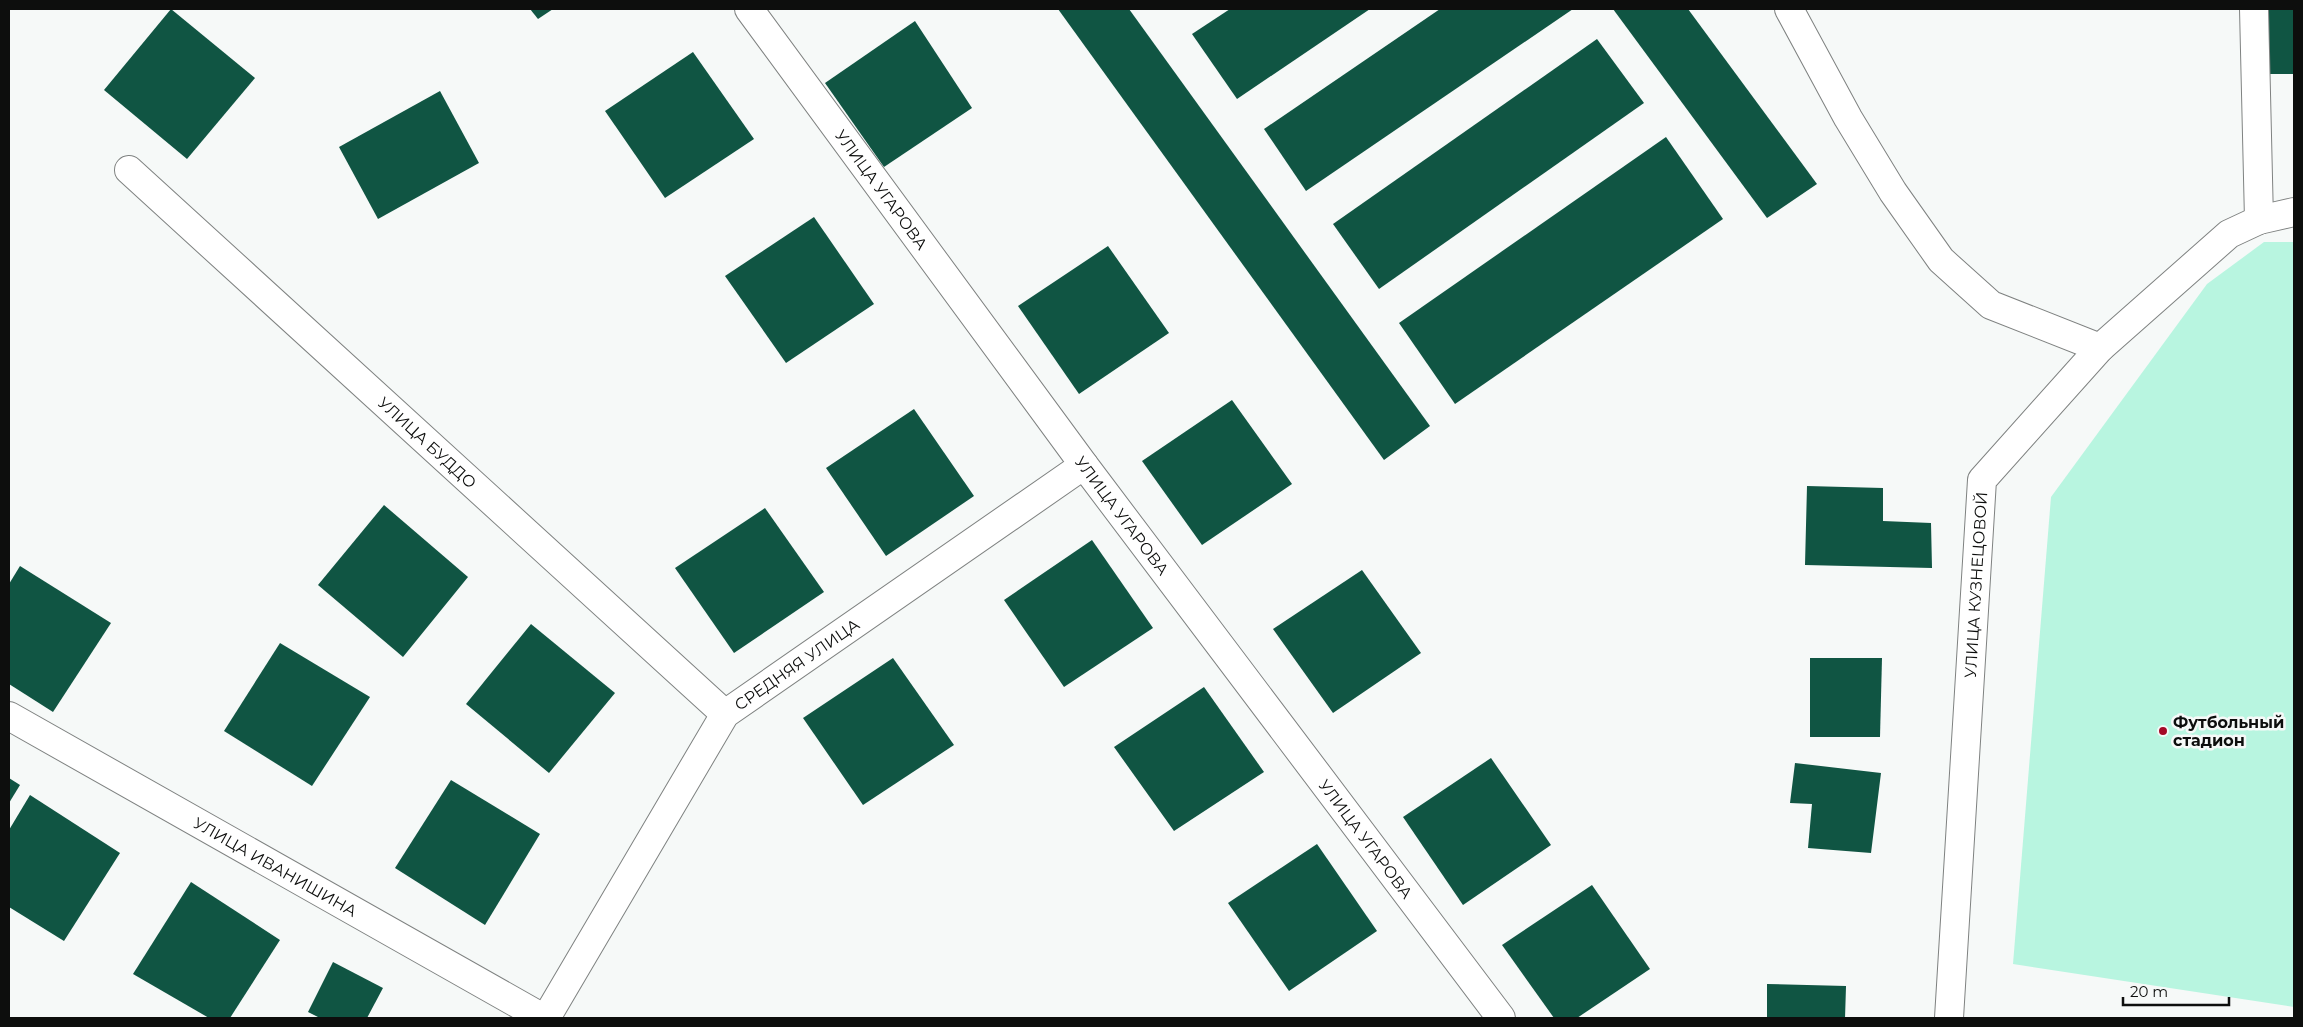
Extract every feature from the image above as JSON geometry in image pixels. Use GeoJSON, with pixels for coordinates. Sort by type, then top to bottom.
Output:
{"type":"FeatureCollection","features":[{"type":"Feature","properties":{"kind":"street","name":"УЛИЦА УГАРОВА"},"geometry":{"type":"LineString","coordinates":[[749,9],[1084,465],[1501,1018]]}},
{"type":"Feature","properties":{"kind":"street"},"geometry":{"type":"LineString","coordinates":[[1789,9],[1848,118],[1893,192],[1941,260],[1991,305],[2100,348]]}},
{"type":"Feature","properties":{"kind":"street"},"geometry":{"type":"LineString","coordinates":[[2254,9],[2259,220]]}},
{"type":"Feature","properties":{"kind":"street","name":"УЛИЦА БУДДО"},"geometry":{"type":"LineString","coordinates":[[129,170],[725,714]]}},
{"type":"Feature","properties":{"kind":"street","name":"УЛИЦА КУЗНЕЦОВОЙ"},"geometry":{"type":"LineString","coordinates":[[1949,1018],[1982,480],[2100,348],[2229,234],[2259,220],[2294,212]]}},
{"type":"Feature","properties":{"kind":"street","name":"СРЕДНЯЯ УЛИЦА"},"geometry":{"type":"LineString","coordinates":[[545,1018],[725,714],[1084,465]]}},
{"type":"Feature","properties":{"kind":"street","name":"УЛИЦА ИВАНИШИНА"},"geometry":{"type":"LineString","coordinates":[[9,716],[545,1018]]}},
{"type":"Feature","properties":{"kind":"green space","name":"Футбольный стадион"},"geometry":{"type":"Polygon","coordinates":[[[2264,242],[2294,242],[2294,1007],[2013,964],[2051,497],[2207,284],[2264,242]]]}},
{"type":"Feature","properties":{"kind":"building"},"geometry":{"type":"Polygon","coordinates":[[[171,9],[255,78],[187,159],[104,90],[171,9]]]}},
{"type":"Feature","properties":{"kind":"building"},"geometry":{"type":"Polygon","coordinates":[[[530,9],[553,9],[538,19],[530,9]]]}},
{"type":"Feature","properties":{"kind":"building"},"geometry":{"type":"Polygon","coordinates":[[[1058,9],[1129,9],[1430,426],[1384,460],[1058,9]]]}},
{"type":"Feature","properties":{"kind":"building"},"geometry":{"type":"Polygon","coordinates":[[[1230,9],[1370,9],[1237,99],[1192,34],[1230,9]]]}},
{"type":"Feature","properties":{"kind":"building"},"geometry":{"type":"Polygon","coordinates":[[[1440,9],[1573,9],[1306,191],[1264,129],[1440,9]]]}},
{"type":"Feature","properties":{"kind":"building"},"geometry":{"type":"Polygon","coordinates":[[[1613,9],[1688,9],[1817,184],[1767,218],[1613,9]]]}},
{"type":"Feature","properties":{"kind":"building"},"geometry":{"type":"Polygon","coordinates":[[[2266,9],[2294,9],[2294,74],[2264,74],[2266,9]]]}},
{"type":"Feature","properties":{"kind":"building"},"geometry":{"type":"Polygon","coordinates":[[[915,21],[972,108],[884,167],[825,83],[915,21]]]}},
{"type":"Feature","properties":{"kind":"building"},"geometry":{"type":"Polygon","coordinates":[[[1597,39],[1644,103],[1379,289],[1333,224],[1597,39]]]}},
{"type":"Feature","properties":{"kind":"building"},"geometry":{"type":"Polygon","coordinates":[[[693,52],[754,139],[665,198],[605,111],[693,52]]]}},
{"type":"Feature","properties":{"kind":"building"},"geometry":{"type":"Polygon","coordinates":[[[440,91],[479,163],[378,219],[339,147],[440,91]]]}},
{"type":"Feature","properties":{"kind":"building"},"geometry":{"type":"Polygon","coordinates":[[[1666,137],[1723,219],[1455,404],[1399,323],[1666,137]]]}},
{"type":"Feature","properties":{"kind":"building"},"geometry":{"type":"Polygon","coordinates":[[[814,217],[874,304],[786,363],[725,276],[814,217]]]}},
{"type":"Feature","properties":{"kind":"building"},"geometry":{"type":"Polygon","coordinates":[[[1108,246],[1169,333],[1079,394],[1018,306],[1108,246]]]}},
{"type":"Feature","properties":{"kind":"building"},"geometry":{"type":"Polygon","coordinates":[[[1232,400],[1292,484],[1202,545],[1142,461],[1232,400]]]}},
{"type":"Feature","properties":{"kind":"building"},"geometry":{"type":"Polygon","coordinates":[[[914,409],[974,496],[886,556],[826,468],[914,409]]]}},
{"type":"Feature","properties":{"kind":"building"},"geometry":{"type":"Polygon","coordinates":[[[1807,486],[1883,488],[1883,521],[1931,523],[1932,568],[1805,565],[1807,486]]]}},
{"type":"Feature","properties":{"kind":"building"},"geometry":{"type":"Polygon","coordinates":[[[384,505],[468,577],[403,657],[318,585],[384,505]]]}},
{"type":"Feature","properties":{"kind":"building"},"geometry":{"type":"Polygon","coordinates":[[[765,508],[824,592],[734,653],[675,568],[765,508]]]}},
{"type":"Feature","properties":{"kind":"building"},"geometry":{"type":"Polygon","coordinates":[[[1092,540],[1153,628],[1064,687],[1004,600],[1092,540]]]}},
{"type":"Feature","properties":{"kind":"building"},"geometry":{"type":"Polygon","coordinates":[[[20,566],[111,623],[53,712],[9,684],[9,584],[20,566]]]}},
{"type":"Feature","properties":{"kind":"building"},"geometry":{"type":"Polygon","coordinates":[[[1362,570],[1421,653],[1333,713],[1273,629],[1362,570]]]}},
{"type":"Feature","properties":{"kind":"building"},"geometry":{"type":"Polygon","coordinates":[[[531,624],[615,693],[549,773],[466,704],[531,624]]]}},
{"type":"Feature","properties":{"kind":"building"},"geometry":{"type":"Polygon","coordinates":[[[280,643],[370,697],[312,786],[224,731],[280,643]]]}},
{"type":"Feature","properties":{"kind":"building"},"geometry":{"type":"Polygon","coordinates":[[[893,658],[954,745],[863,805],[803,718],[893,658]]]}},
{"type":"Feature","properties":{"kind":"building"},"geometry":{"type":"Polygon","coordinates":[[[1810,658],[1882,658],[1880,737],[1810,737],[1810,658]]]}},
{"type":"Feature","properties":{"kind":"building"},"geometry":{"type":"Polygon","coordinates":[[[1204,687],[1264,772],[1174,831],[1114,747],[1204,687]]]}},
{"type":"Feature","properties":{"kind":"building"},"geometry":{"type":"Polygon","coordinates":[[[1491,758],[1551,845],[1463,905],[1403,817],[1491,758]]]}},
{"type":"Feature","properties":{"kind":"building"},"geometry":{"type":"Polygon","coordinates":[[[1795,763],[1881,773],[1871,853],[1808,848],[1812,804],[1790,803],[1795,763]]]}},
{"type":"Feature","properties":{"kind":"building"},"geometry":{"type":"Polygon","coordinates":[[[9,778],[20,785],[9,803],[9,778]]]}},
{"type":"Feature","properties":{"kind":"building"},"geometry":{"type":"Polygon","coordinates":[[[451,780],[540,834],[485,925],[395,868],[451,780]]]}},
{"type":"Feature","properties":{"kind":"building"},"geometry":{"type":"Polygon","coordinates":[[[30,795],[120,853],[64,941],[9,907],[9,830],[30,795]]]}},
{"type":"Feature","properties":{"kind":"building"},"geometry":{"type":"Polygon","coordinates":[[[1317,844],[1377,931],[1289,991],[1228,903],[1317,844]]]}},
{"type":"Feature","properties":{"kind":"building"},"geometry":{"type":"Polygon","coordinates":[[[191,882],[280,940],[230,1018],[209,1018],[133,974],[191,882]]]}},
{"type":"Feature","properties":{"kind":"building"},"geometry":{"type":"Polygon","coordinates":[[[1592,885],[1650,969],[1577,1018],[1554,1018],[1502,945],[1592,885]]]}},
{"type":"Feature","properties":{"kind":"building"},"geometry":{"type":"Polygon","coordinates":[[[333,962],[383,988],[367,1018],[320,1018],[308,1012],[333,962]]]}},
{"type":"Feature","properties":{"kind":"building"},"geometry":{"type":"Polygon","coordinates":[[[1767,984],[1846,986],[1845,1018],[1767,1018],[1767,984]]]}},
{"type":"Feature","properties":{"kind":"place","name":"Футбольный стадион"},"geometry":{"type":"Point","coordinates":[2163,731]}}]}
